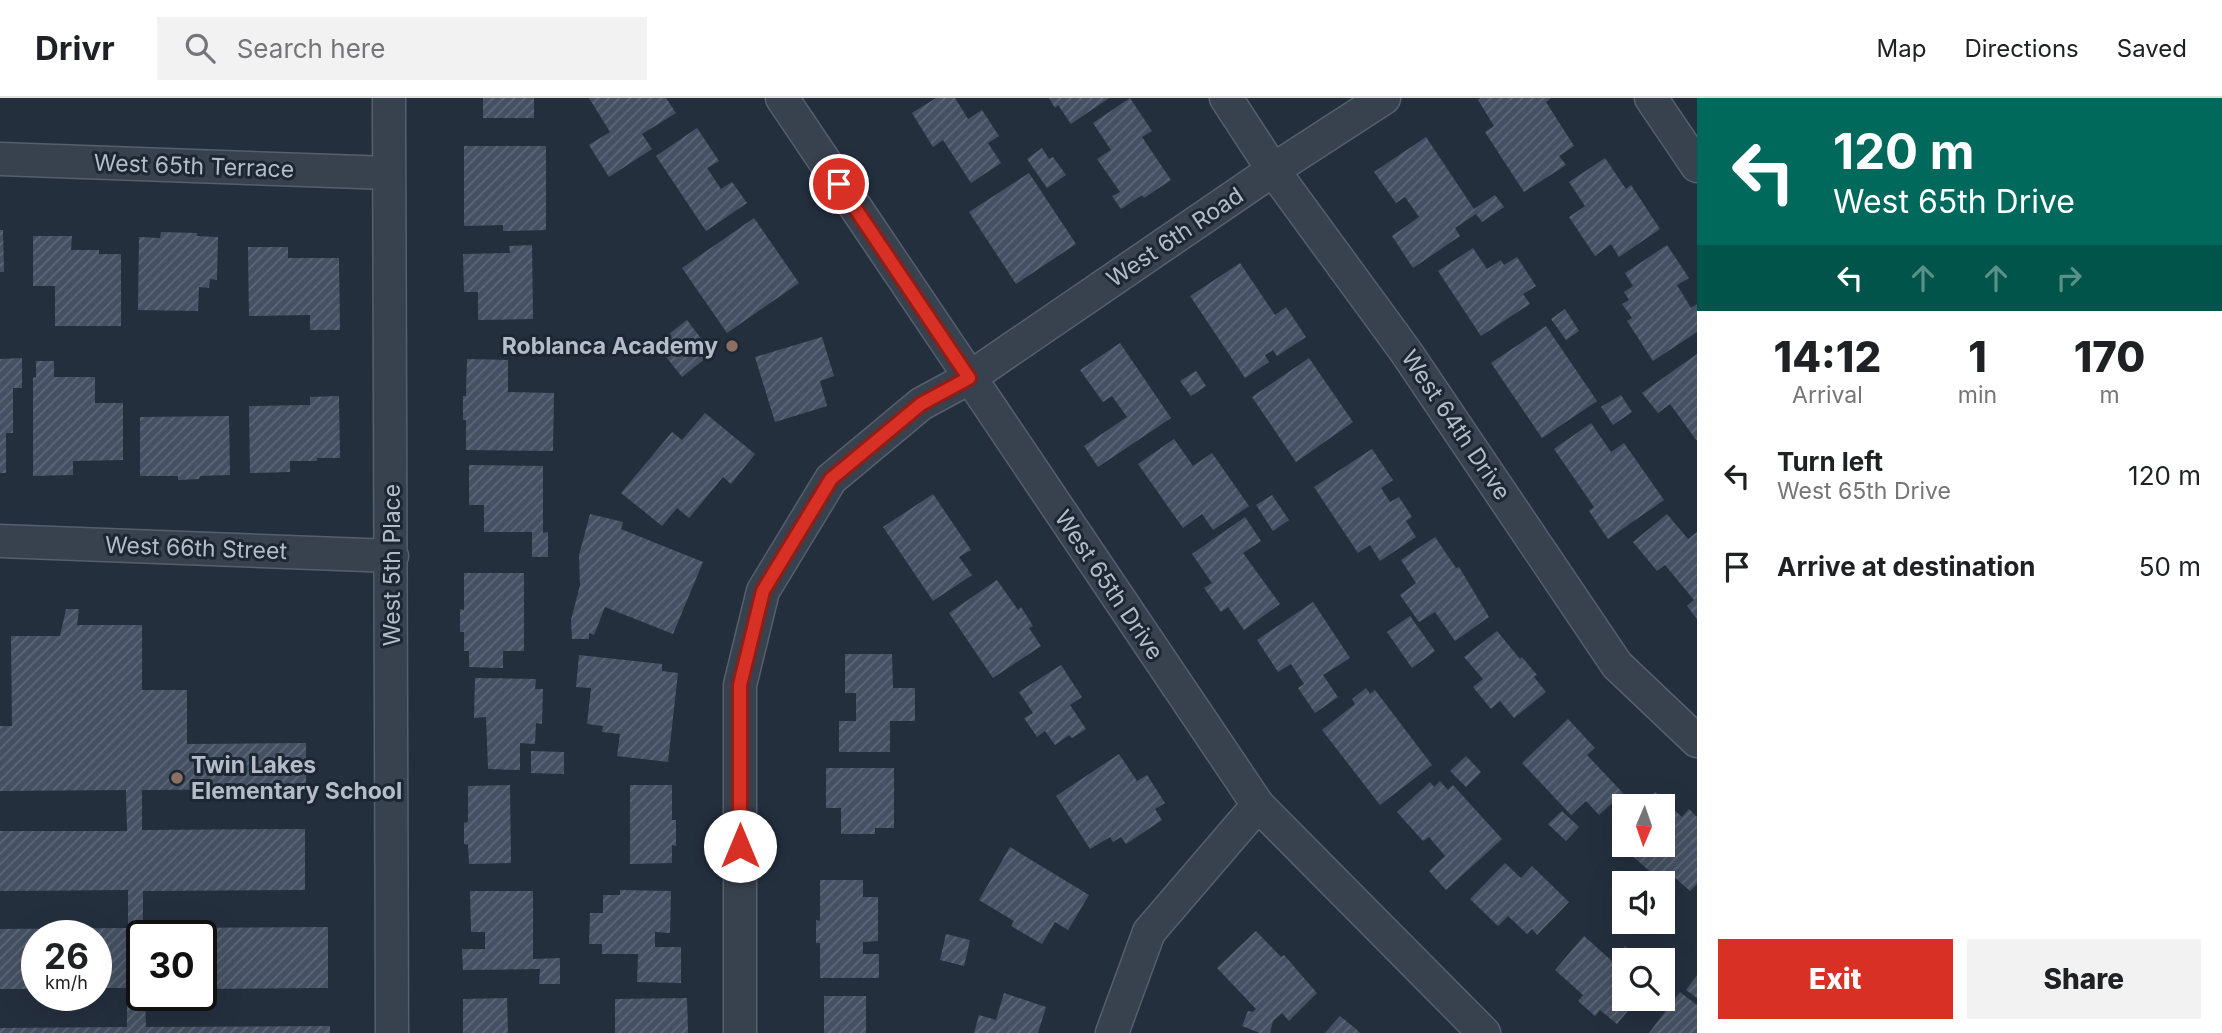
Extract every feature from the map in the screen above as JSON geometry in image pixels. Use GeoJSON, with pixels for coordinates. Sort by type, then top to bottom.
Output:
{"type":"FeatureCollection","features":[{"type":"Feature","properties":{"kind":"street","name":"West 5th Place"},"geometry":{"type":"LineString","coordinates":[[390,98],[388,173],[392,556],[392,1033]]}},
{"type":"Feature","properties":{"kind":"street","name":"West 65th Drive"},"geometry":{"type":"LineString","coordinates":[[782,98],[1258,805],[1484,1033]]}},
{"type":"Feature","properties":{"kind":"street","name":"West 64th Drive"},"geometry":{"type":"LineString","coordinates":[[1226,98],[1273,170],[1406,352],[1617,665],[1697,741]]}},
{"type":"Feature","properties":{"kind":"street","name":"West 6th Road"},"geometry":{"type":"LineString","coordinates":[[740,1033],[740,685],[763,591],[831,479],[921,404],[969,378],[1273,170],[1384,98]]}},
{"type":"Feature","properties":{"kind":"street"},"geometry":{"type":"LineString","coordinates":[[1651,98],[1697,166]]}},
{"type":"Feature","properties":{"kind":"street","name":"West 65th Terrace"},"geometry":{"type":"LineString","coordinates":[[0,159],[388,173]]}},
{"type":"Feature","properties":{"kind":"street","name":"West 66th Street"},"geometry":{"type":"LineString","coordinates":[[0,541],[392,556]]}},
{"type":"Feature","properties":{"kind":"street"},"geometry":{"type":"LineString","coordinates":[[1112,1033],[1149,932],[1258,805]]}},
{"type":"Feature","properties":{"kind":"building"},"geometry":{"type":"Polygon","coordinates":[[[483,98],[534,98],[534,118],[483,118],[483,98]]]}},
{"type":"Feature","properties":{"kind":"building"},"geometry":{"type":"Polygon","coordinates":[[[589,98],[666,98],[676,113],[642,134],[652,149],[609,177],[589,145],[610,132],[589,98]]]}},
{"type":"Feature","properties":{"kind":"building"},"geometry":{"type":"Polygon","coordinates":[[[936,98],[955,98],[968,119],[982,110],[999,136],[988,143],[1001,163],[971,183],[943,140],[933,147],[912,113],[936,98]]]}},
{"type":"Feature","properties":{"kind":"building"},"geometry":{"type":"Polygon","coordinates":[[[1049,98],[1109,98],[1071,124],[1058,105],[1055,108],[1049,98]]]}},
{"type":"Feature","properties":{"kind":"building"},"geometry":{"type":"Polygon","coordinates":[[[1130,98],[1152,131],[1142,137],[1171,180],[1121,209],[1112,196],[1120,192],[1097,159],[1111,150],[1093,123],[1130,98]]]}},
{"type":"Feature","properties":{"kind":"building"},"geometry":{"type":"Polygon","coordinates":[[[1551,98],[1546,102],[1574,146],[1559,156],[1566,165],[1524,192],[1485,132],[1494,126],[1478,100],[1551,98]]]}},
{"type":"Feature","properties":{"kind":"building"},"geometry":{"type":"Polygon","coordinates":[[[697,128],[719,161],[707,168],[721,189],[732,182],[747,203],[706,231],[656,156],[697,128]]]}},
{"type":"Feature","properties":{"kind":"building"},"geometry":{"type":"Polygon","coordinates":[[[1426,137],[1474,209],[1495,195],[1504,207],[1482,222],[1476,214],[1455,228],[1460,236],[1413,268],[1392,236],[1419,217],[1405,197],[1396,203],[1374,172],[1426,137]]]}},
{"type":"Feature","properties":{"kind":"building"},"geometry":{"type":"Polygon","coordinates":[[[464,146],[546,146],[546,230],[503,231],[503,225],[464,226],[464,146]]]}},
{"type":"Feature","properties":{"kind":"building"},"geometry":{"type":"Polygon","coordinates":[[[1042,148],[1049,159],[1053,157],[1066,175],[1047,188],[1027,159],[1042,148]]]}},
{"type":"Feature","properties":{"kind":"building"},"geometry":{"type":"Polygon","coordinates":[[[1605,158],[1626,189],[1631,185],[1660,229],[1619,257],[1611,244],[1595,256],[1569,217],[1585,206],[1569,182],[1605,158]]]}},
{"type":"Feature","properties":{"kind":"building"},"geometry":{"type":"Polygon","coordinates":[[[1029,173],[1076,244],[1016,284],[969,212],[1029,173]]]}},
{"type":"Feature","properties":{"kind":"building"},"geometry":{"type":"Polygon","coordinates":[[[754,218],[799,283],[727,333],[682,268],[754,218]]]}},
{"type":"Feature","properties":{"kind":"building"},"geometry":{"type":"Polygon","coordinates":[[[0,230],[3,230],[4,272],[0,272],[0,230]]]}},
{"type":"Feature","properties":{"kind":"building"},"geometry":{"type":"Polygon","coordinates":[[[161,232],[197,233],[197,236],[218,237],[217,280],[210,279],[209,288],[199,287],[198,311],[138,310],[139,237],[160,238],[161,232]]]}},
{"type":"Feature","properties":{"kind":"building"},"geometry":{"type":"Polygon","coordinates":[[[33,236],[72,236],[71,250],[99,250],[99,254],[121,254],[121,326],[55,326],[55,286],[33,286],[33,236]]]}},
{"type":"Feature","properties":{"kind":"building"},"geometry":{"type":"Polygon","coordinates":[[[532,245],[533,319],[478,320],[478,292],[464,292],[463,254],[510,253],[509,246],[532,245]]]}},
{"type":"Feature","properties":{"kind":"building"},"geometry":{"type":"Polygon","coordinates":[[[1667,245],[1689,278],[1677,285],[1691,308],[1697,304],[1697,332],[1653,361],[1627,321],[1632,318],[1622,304],[1629,300],[1624,292],[1633,286],[1625,273],[1667,245]]]}},
{"type":"Feature","properties":{"kind":"building"},"geometry":{"type":"Polygon","coordinates":[[[248,247],[288,247],[288,258],[339,258],[340,330],[310,330],[310,315],[249,316],[248,247]]]}},
{"type":"Feature","properties":{"kind":"building"},"geometry":{"type":"Polygon","coordinates":[[[1473,248],[1487,269],[1501,260],[1504,265],[1517,257],[1536,286],[1523,294],[1530,304],[1481,336],[1438,271],[1473,248]]]}},
{"type":"Feature","properties":{"kind":"building"},"geometry":{"type":"Polygon","coordinates":[[[1240,263],[1275,315],[1286,307],[1306,337],[1277,356],[1273,350],[1265,355],[1269,362],[1245,378],[1190,296],[1240,263]]]}},
{"type":"Feature","properties":{"kind":"building"},"geometry":{"type":"Polygon","coordinates":[[[1565,309],[1579,331],[1566,340],[1551,319],[1565,309]]]}},
{"type":"Feature","properties":{"kind":"building"},"geometry":{"type":"Polygon","coordinates":[[[687,320],[712,353],[682,377],[656,344],[687,320]]]}},
{"type":"Feature","properties":{"kind":"building"},"geometry":{"type":"Polygon","coordinates":[[[1546,326],[1597,401],[1542,438],[1491,363],[1546,326]]]}},
{"type":"Feature","properties":{"kind":"building"},"geometry":{"type":"Polygon","coordinates":[[[822,337],[834,376],[820,381],[827,406],[775,422],[755,357],[822,337]]]}},
{"type":"Feature","properties":{"kind":"building"},"geometry":{"type":"Polygon","coordinates":[[[1120,343],[1171,418],[1098,467],[1084,446],[1127,417],[1112,396],[1103,402],[1080,370],[1120,343]]]}},
{"type":"Feature","properties":{"kind":"building"},"geometry":{"type":"Polygon","coordinates":[[[1697,354],[1697,441],[1670,404],[1658,413],[1642,393],[1697,354]]]}},
{"type":"Feature","properties":{"kind":"building"},"geometry":{"type":"Polygon","coordinates":[[[22,358],[22,388],[13,388],[13,433],[6,433],[6,473],[0,473],[0,359],[22,358]]]}},
{"type":"Feature","properties":{"kind":"building"},"geometry":{"type":"Polygon","coordinates":[[[1309,358],[1353,422],[1296,462],[1252,397],[1309,358]]]}},
{"type":"Feature","properties":{"kind":"building"},"geometry":{"type":"Polygon","coordinates":[[[467,359],[508,360],[508,392],[554,393],[553,451],[466,450],[463,396],[466,396],[467,359]]]}},
{"type":"Feature","properties":{"kind":"building"},"geometry":{"type":"Polygon","coordinates":[[[36,361],[54,361],[54,377],[95,377],[95,403],[123,403],[123,460],[73,461],[73,475],[33,476],[33,378],[36,377],[36,361]]]}},
{"type":"Feature","properties":{"kind":"building"},"geometry":{"type":"Polygon","coordinates":[[[1196,371],[1206,386],[1191,396],[1180,381],[1196,371]]]}},
{"type":"Feature","properties":{"kind":"building"},"geometry":{"type":"Polygon","coordinates":[[[1621,395],[1632,412],[1613,425],[1601,407],[1621,395]]]}},
{"type":"Feature","properties":{"kind":"building"},"geometry":{"type":"Polygon","coordinates":[[[339,396],[340,458],[290,461],[290,472],[250,473],[249,406],[310,405],[310,397],[339,396]]]}},
{"type":"Feature","properties":{"kind":"building"},"geometry":{"type":"Polygon","coordinates":[[[705,413],[755,454],[731,484],[723,477],[689,518],[677,508],[662,526],[621,493],[672,432],[682,440],[705,413]]]}},
{"type":"Feature","properties":{"kind":"building"},"geometry":{"type":"Polygon","coordinates":[[[229,416],[230,475],[178,480],[178,476],[140,476],[140,417],[229,416]]]}},
{"type":"Feature","properties":{"kind":"building"},"geometry":{"type":"Polygon","coordinates":[[[1591,423],[1611,452],[1624,443],[1664,500],[1608,539],[1589,511],[1594,507],[1554,449],[1591,423]]]}},
{"type":"Feature","properties":{"kind":"building"},"geometry":{"type":"Polygon","coordinates":[[[1174,439],[1193,466],[1212,453],[1249,506],[1213,530],[1202,514],[1183,528],[1138,464],[1174,439]]]}},
{"type":"Feature","properties":{"kind":"building"},"geometry":{"type":"Polygon","coordinates":[[[1372,449],[1393,480],[1381,488],[1390,502],[1399,497],[1412,517],[1406,521],[1416,537],[1380,561],[1370,545],[1358,553],[1314,487],[1372,449]]]}},
{"type":"Feature","properties":{"kind":"building"},"geometry":{"type":"Polygon","coordinates":[[[469,465],[543,466],[543,533],[548,532],[548,557],[532,557],[532,532],[484,532],[484,505],[469,505],[469,465]]]}},
{"type":"Feature","properties":{"kind":"building"},"geometry":{"type":"Polygon","coordinates":[[[933,494],[971,550],[959,557],[972,575],[933,601],[883,527],[933,494]]]}},
{"type":"Feature","properties":{"kind":"building"},"geometry":{"type":"Polygon","coordinates":[[[1272,495],[1289,520],[1273,531],[1256,505],[1272,495]]]}},
{"type":"Feature","properties":{"kind":"building"},"geometry":{"type":"Polygon","coordinates":[[[590,514],[623,522],[621,529],[703,562],[673,634],[605,607],[594,635],[589,633],[589,639],[572,639],[571,620],[580,585],[579,555],[590,514]]]}},
{"type":"Feature","properties":{"kind":"building"},"geometry":{"type":"Polygon","coordinates":[[[1667,514],[1688,539],[1697,532],[1697,619],[1687,606],[1694,600],[1665,565],[1657,571],[1633,542],[1667,514]]]}},
{"type":"Feature","properties":{"kind":"building"},"geometry":{"type":"Polygon","coordinates":[[[1245,517],[1261,541],[1243,553],[1280,604],[1244,630],[1228,607],[1221,612],[1204,588],[1212,583],[1192,554],[1245,517]]]}},
{"type":"Feature","properties":{"kind":"building"},"geometry":{"type":"Polygon","coordinates":[[[1435,537],[1456,568],[1459,567],[1489,617],[1455,641],[1435,612],[1419,622],[1400,595],[1416,583],[1401,560],[1435,537]]]}},
{"type":"Feature","properties":{"kind":"building"},"geometry":{"type":"Polygon","coordinates":[[[464,573],[524,573],[524,651],[503,651],[503,668],[469,667],[469,651],[464,651],[464,632],[460,632],[460,609],[464,610],[464,573]]]}},
{"type":"Feature","properties":{"kind":"building"},"geometry":{"type":"Polygon","coordinates":[[[997,580],[1018,610],[1021,607],[1033,626],[1029,628],[1041,646],[993,678],[949,613],[997,580]]]}},
{"type":"Feature","properties":{"kind":"building"},"geometry":{"type":"Polygon","coordinates":[[[1313,602],[1350,658],[1323,675],[1338,697],[1315,713],[1298,688],[1304,684],[1291,664],[1278,672],[1257,640],[1313,602]]]}},
{"type":"Feature","properties":{"kind":"building"},"geometry":{"type":"Polygon","coordinates":[[[66,609],[79,609],[77,625],[142,625],[142,690],[187,690],[187,744],[306,743],[306,789],[142,790],[142,830],[305,829],[305,890],[143,891],[143,920],[128,920],[128,890],[0,891],[0,831],[127,831],[126,790],[0,791],[0,726],[12,726],[11,636],[60,636],[66,609]]]}},
{"type":"Feature","properties":{"kind":"building"},"geometry":{"type":"Polygon","coordinates":[[[1410,616],[1435,651],[1412,668],[1387,632],[1410,616]]]}},
{"type":"Feature","properties":{"kind":"building"},"geometry":{"type":"Polygon","coordinates":[[[1497,631],[1537,675],[1534,677],[1546,692],[1514,718],[1500,701],[1491,709],[1473,687],[1483,679],[1464,657],[1497,631]]]}},
{"type":"Feature","properties":{"kind":"building"},"geometry":{"type":"Polygon","coordinates":[[[845,654],[892,654],[893,688],[915,688],[915,721],[890,721],[890,752],[839,752],[839,721],[856,721],[856,693],[845,693],[845,654]]]}},
{"type":"Feature","properties":{"kind":"building"},"geometry":{"type":"Polygon","coordinates":[[[579,655],[662,664],[662,671],[678,673],[668,762],[617,756],[620,734],[602,732],[603,726],[587,724],[591,688],[576,687],[579,655]]]}},
{"type":"Feature","properties":{"kind":"building"},"geometry":{"type":"Polygon","coordinates":[[[1061,665],[1082,697],[1070,705],[1086,729],[1072,738],[1069,735],[1055,745],[1045,731],[1037,737],[1024,718],[1033,713],[1019,692],[1061,665]]]}},
{"type":"Feature","properties":{"kind":"building"},"geometry":{"type":"Polygon","coordinates":[[[475,678],[536,679],[535,689],[543,689],[542,724],[536,723],[535,744],[520,743],[520,770],[488,769],[486,717],[474,718],[475,678]]]}},
{"type":"Feature","properties":{"kind":"building"},"geometry":{"type":"Polygon","coordinates":[[[1366,688],[1370,694],[1375,690],[1432,765],[1380,805],[1322,730],[1355,704],[1352,699],[1366,688]]]}},
{"type":"Feature","properties":{"kind":"building"},"geometry":{"type":"Polygon","coordinates":[[[1568,719],[1595,748],[1587,755],[1623,793],[1612,794],[1612,803],[1599,815],[1586,801],[1571,815],[1522,763],[1568,719]]]}},
{"type":"Feature","properties":{"kind":"building"},"geometry":{"type":"Polygon","coordinates":[[[531,751],[564,752],[564,774],[531,773],[531,751]]]}},
{"type":"Feature","properties":{"kind":"building"},"geometry":{"type":"Polygon","coordinates":[[[1119,754],[1137,781],[1147,775],[1165,803],[1155,809],[1162,820],[1126,844],[1121,837],[1113,842],[1110,837],[1090,849],[1056,796],[1119,754]]]}},
{"type":"Feature","properties":{"kind":"building"},"geometry":{"type":"Polygon","coordinates":[[[1466,756],[1481,772],[1466,787],[1450,771],[1466,756]]]}},
{"type":"Feature","properties":{"kind":"building"},"geometry":{"type":"Polygon","coordinates":[[[826,768],[894,768],[894,828],[875,828],[875,834],[841,834],[841,808],[826,808],[826,768]]]}},
{"type":"Feature","properties":{"kind":"building"},"geometry":{"type":"Polygon","coordinates":[[[1440,781],[1448,790],[1453,785],[1502,839],[1446,890],[1429,871],[1445,856],[1429,837],[1423,841],[1397,812],[1430,782],[1434,787],[1440,781]]]}},
{"type":"Feature","properties":{"kind":"building"},"geometry":{"type":"Polygon","coordinates":[[[510,785],[511,863],[469,864],[468,845],[464,844],[464,823],[468,822],[468,786],[510,785]]]}},
{"type":"Feature","properties":{"kind":"building"},"geometry":{"type":"Polygon","coordinates":[[[630,785],[672,785],[672,820],[676,820],[676,846],[672,845],[672,863],[630,864],[630,785]]]}},
{"type":"Feature","properties":{"kind":"building"},"geometry":{"type":"Polygon","coordinates":[[[1689,809],[1697,817],[1697,884],[1690,891],[1675,878],[1675,871],[1649,871],[1635,858],[1675,858],[1675,811],[1682,817],[1689,809]]]}},
{"type":"Feature","properties":{"kind":"building"},"geometry":{"type":"Polygon","coordinates":[[[1562,811],[1579,827],[1566,841],[1548,824],[1562,811]]]}},
{"type":"Feature","properties":{"kind":"building"},"geometry":{"type":"Polygon","coordinates":[[[1010,847],[1089,895],[1068,930],[1055,922],[1042,944],[1011,926],[1014,921],[979,900],[1010,847]]]}},
{"type":"Feature","properties":{"kind":"building"},"geometry":{"type":"Polygon","coordinates":[[[1505,863],[1521,878],[1532,866],[1569,902],[1537,935],[1532,929],[1527,934],[1508,916],[1498,926],[1470,899],[1505,863]]]}},
{"type":"Feature","properties":{"kind":"building"},"geometry":{"type":"Polygon","coordinates":[[[820,880],[863,880],[863,897],[878,897],[878,941],[863,942],[863,954],[879,954],[879,978],[820,978],[820,943],[816,943],[816,920],[820,921],[820,880]]]}},
{"type":"Feature","properties":{"kind":"building"},"geometry":{"type":"Polygon","coordinates":[[[620,890],[671,891],[670,933],[655,932],[655,947],[681,947],[681,983],[637,982],[638,954],[602,954],[602,944],[589,944],[590,913],[603,913],[603,895],[620,895],[620,890]]]}},
{"type":"Feature","properties":{"kind":"building"},"geometry":{"type":"Polygon","coordinates":[[[470,891],[533,891],[533,959],[560,958],[560,984],[539,984],[540,969],[463,970],[462,949],[485,949],[485,932],[471,932],[470,891]]]}},
{"type":"Feature","properties":{"kind":"building"},"geometry":{"type":"Polygon","coordinates":[[[328,927],[328,988],[217,989],[217,928],[328,927]]]}},
{"type":"Feature","properties":{"kind":"building"},"geometry":{"type":"Polygon","coordinates":[[[112,928],[126,928],[126,988],[112,988],[112,928]]]}},
{"type":"Feature","properties":{"kind":"building"},"geometry":{"type":"Polygon","coordinates":[[[0,929],[21,929],[21,989],[0,989],[0,929]]]}},
{"type":"Feature","properties":{"kind":"building"},"geometry":{"type":"Polygon","coordinates":[[[1256,931],[1281,957],[1284,955],[1317,993],[1289,1021],[1282,1013],[1273,1021],[1270,1033],[1260,1033],[1242,1026],[1248,1011],[1256,1009],[1217,968],[1256,931]]]}},
{"type":"Feature","properties":{"kind":"building"},"geometry":{"type":"Polygon","coordinates":[[[946,934],[970,940],[964,966],[940,960],[946,934]]]}},
{"type":"Feature","properties":{"kind":"building"},"geometry":{"type":"Polygon","coordinates":[[[1584,936],[1612,961],[1612,1011],[1628,1011],[1617,1024],[1600,1010],[1595,1016],[1578,1001],[1583,995],[1555,970],[1584,936]]]}},
{"type":"Feature","properties":{"kind":"building"},"geometry":{"type":"Polygon","coordinates":[[[1697,975],[1697,998],[1686,990],[1697,975]]]}},
{"type":"Feature","properties":{"kind":"building"},"geometry":{"type":"Polygon","coordinates":[[[1680,992],[1697,1005],[1697,1033],[1649,1033],[1666,1011],[1675,1011],[1675,999],[1680,992]]]}},
{"type":"Feature","properties":{"kind":"building"},"geometry":{"type":"Polygon","coordinates":[[[1004,993],[1046,1007],[1038,1033],[974,1033],[979,1015],[996,1020],[1004,993]]]}},
{"type":"Feature","properties":{"kind":"building"},"geometry":{"type":"Polygon","coordinates":[[[824,996],[866,996],[866,1033],[824,1033],[824,996]]]}},
{"type":"Feature","properties":{"kind":"building"},"geometry":{"type":"Polygon","coordinates":[[[507,998],[508,1033],[463,1033],[463,999],[507,998]]]}},
{"type":"Feature","properties":{"kind":"building"},"geometry":{"type":"Polygon","coordinates":[[[687,998],[688,1033],[615,1033],[615,999],[687,998]]]}},
{"type":"Feature","properties":{"kind":"building"},"geometry":{"type":"Polygon","coordinates":[[[127,1011],[145,1011],[146,1027],[330,1026],[330,1033],[0,1033],[0,1028],[127,1027],[127,1011]]]}},
{"type":"Feature","properties":{"kind":"building"},"geometry":{"type":"Polygon","coordinates":[[[1340,1016],[1356,1029],[1360,1033],[1325,1033],[1340,1016]]]}},
{"type":"Feature","properties":{"kind":"place","name":"Roblanca Academy"},"geometry":{"type":"Point","coordinates":[732,346]}},
{"type":"Feature","properties":{"kind":"place","name":"Twin Lakes Elementary School"},"geometry":{"type":"Point","coordinates":[177,778]}},
{"type":"Feature","properties":{"kind":"route"},"geometry":{"type":"LineString","coordinates":[[740,846],[740,685],[763,591],[831,479],[921,404],[969,378],[839,184]]}}]}
